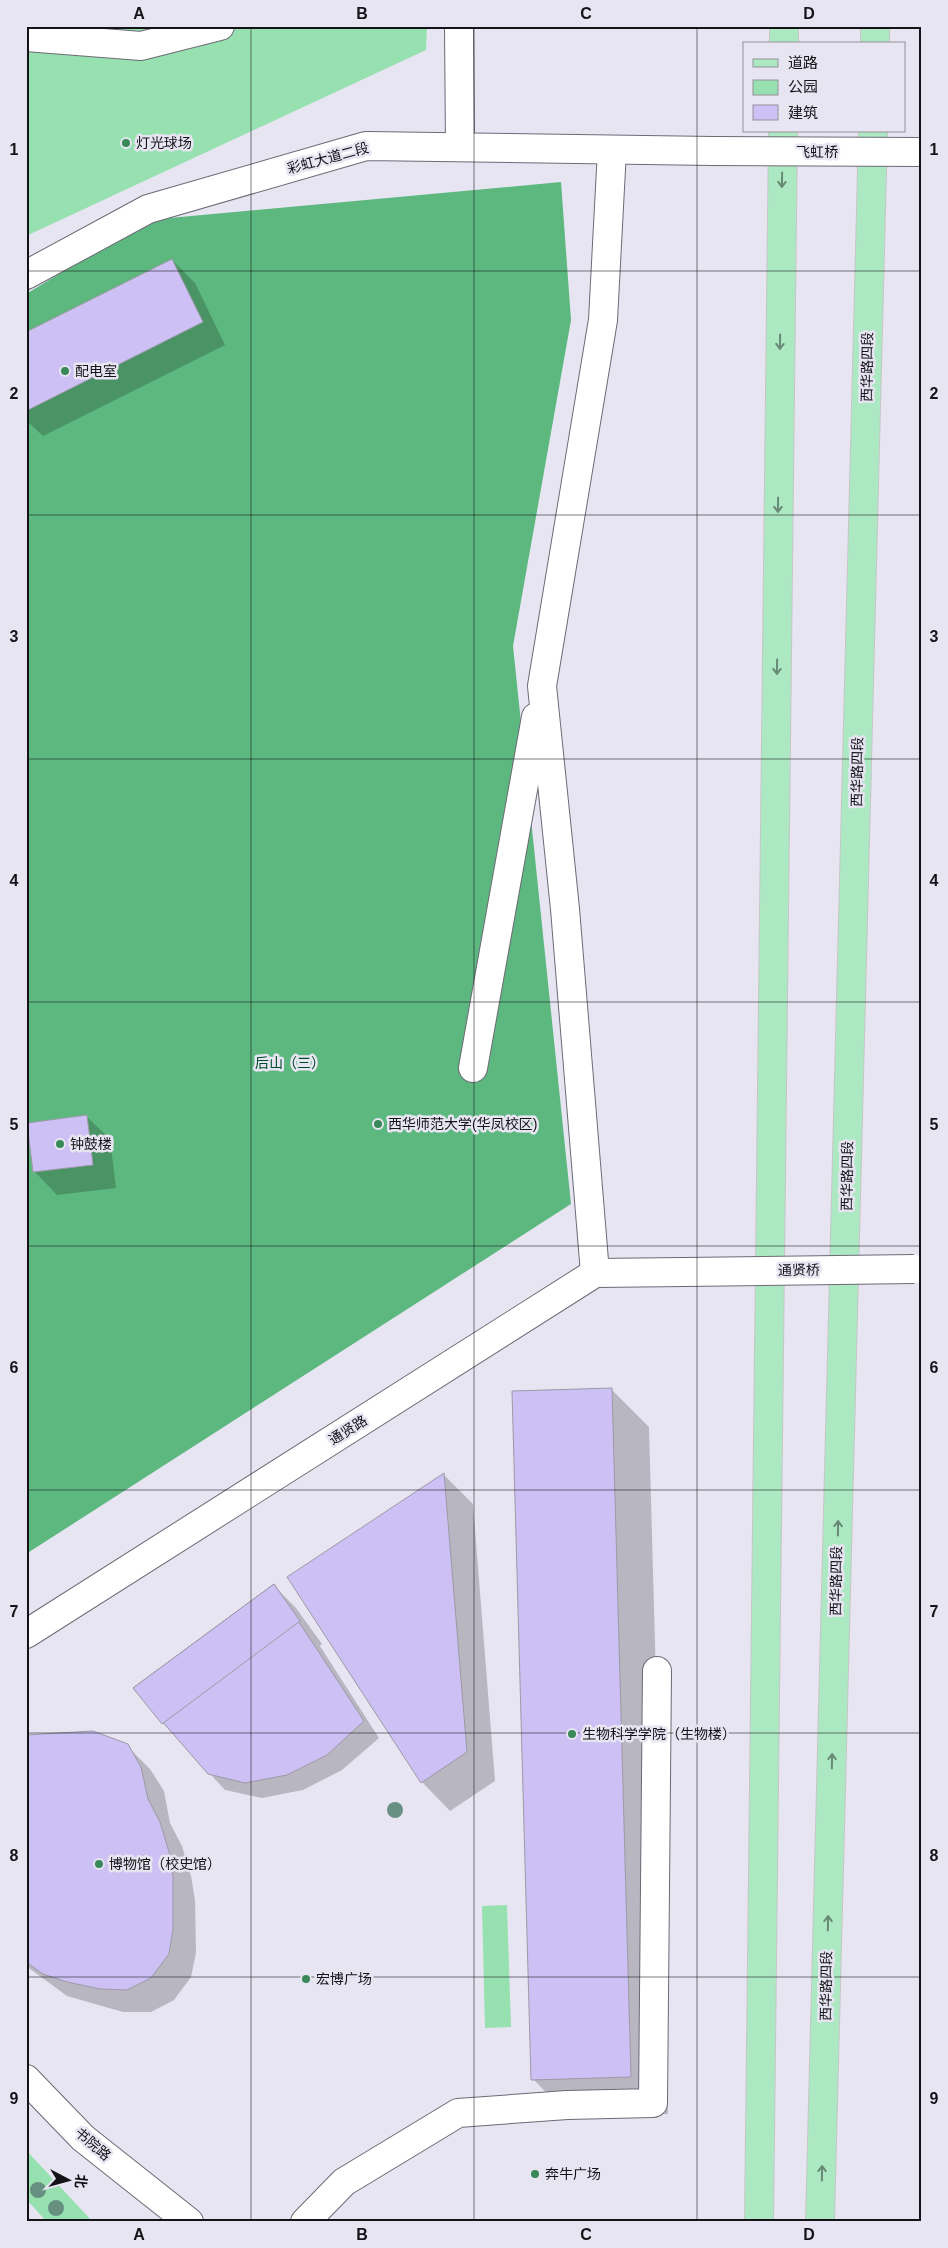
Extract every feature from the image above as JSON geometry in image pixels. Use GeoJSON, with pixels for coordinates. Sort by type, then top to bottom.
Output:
{"type":"FeatureCollection","features":[{"type":"Feature","properties":{"kind":"main road"},"geometry":{"type":"LineString","coordinates":[[784,26],[784,42]]}},
{"type":"Feature","properties":{"kind":"main road"},"geometry":{"type":"LineString","coordinates":[[875,26],[875,42]]}},
{"type":"Feature","properties":{"kind":"main road"},"geometry":{"type":"LineString","coordinates":[[759,2222],[783,132]]}},
{"type":"Feature","properties":{"kind":"main road","name":"西华路四段"},"geometry":{"type":"LineString","coordinates":[[820,2222],[873,132]]}},
{"type":"Feature","properties":{"kind":"street"},"geometry":{"type":"LineString","coordinates":[[26,37],[141,46],[220,26]]}},
{"type":"Feature","properties":{"kind":"street"},"geometry":{"type":"LineString","coordinates":[[459,26],[460,146]]}},
{"type":"Feature","properties":{"kind":"street","name":"彩虹大道二段"},"geometry":{"type":"LineString","coordinates":[[26,275],[148,209],[366,146],[713,151]]}},
{"type":"Feature","properties":{"kind":"street"},"geometry":{"type":"LineString","coordinates":[[473,1068],[542,686],[603,320],[612,150]]}},
{"type":"Feature","properties":{"kind":"street","name":"飞虹桥"},"geometry":{"type":"LineString","coordinates":[[713,151],[922,152]]}},
{"type":"Feature","properties":{"kind":"street"},"geometry":{"type":"LineString","coordinates":[[542,686],[565,909],[596,1273]]}},
{"type":"Feature","properties":{"kind":"street","name":"通贤桥"},"geometry":{"type":"LineString","coordinates":[[596,1273],[918,1268]]}},
{"type":"Feature","properties":{"kind":"street","name":"通贤路"},"geometry":{"type":"LineString","coordinates":[[26,1634],[596,1273]]}},
{"type":"Feature","properties":{"kind":"street"},"geometry":{"type":"LineString","coordinates":[[305,2222],[344,2182],[458,2113],[567,2105],[653,2103],[656,1671]]}},
{"type":"Feature","properties":{"kind":"street","name":"书院路"},"geometry":{"type":"LineString","coordinates":[[26,2079],[83,2138],[189,2222]]}},
{"type":"Feature","properties":{"kind":"green space","name":"灯光球场"},"geometry":{"type":"Polygon","coordinates":[[[26,26],[427,26],[426,50],[26,236],[26,26]]]}},
{"type":"Feature","properties":{"kind":"green space","name":"后山（三）"},"geometry":{"type":"Polygon","coordinates":[[[561,182],[571,320],[513,646],[571,1204],[26,1554],[26,294],[148,220],[561,182]]]}},
{"type":"Feature","properties":{"kind":"green space"},"geometry":{"type":"Polygon","coordinates":[[[507,1905],[511,2027],[485,2028],[482,1906],[507,1905]]]}},
{"type":"Feature","properties":{"kind":"green space"},"geometry":{"type":"Polygon","coordinates":[[[26,2150],[91,2220],[90,2222],[47,2222],[26,2199],[26,2150]]]}},
{"type":"Feature","properties":{"kind":"building","name":"配电室"},"geometry":{"type":"Polygon","coordinates":[[[172,259],[203,322],[26,411],[26,332],[172,259]]]}},
{"type":"Feature","properties":{"kind":"building","name":"钟鼓楼"},"geometry":{"type":"Polygon","coordinates":[[[87,1115],[93,1165],[33,1172],[27,1123],[87,1115]]]}},
{"type":"Feature","properties":{"kind":"building","name":"生物科学学院（生物楼）"},"geometry":{"type":"Polygon","coordinates":[[[612,1388],[631,2077],[531,2080],[512,1391],[612,1388]]]}},
{"type":"Feature","properties":{"kind":"building"},"geometry":{"type":"Polygon","coordinates":[[[444,1473],[467,1752],[421,1783],[287,1577],[444,1473]]]}},
{"type":"Feature","properties":{"kind":"building"},"geometry":{"type":"Polygon","coordinates":[[[274,1584],[364,1721],[327,1755],[287,1775],[245,1783],[208,1774],[133,1688],[274,1584]]]}},
{"type":"Feature","properties":{"kind":"building"},"geometry":{"type":"Polygon","coordinates":[[[274,1584],[300,1621],[162,1724],[133,1688],[274,1584]]]}},
{"type":"Feature","properties":{"kind":"building","name":"博物馆（校史馆）"},"geometry":{"type":"Polygon","coordinates":[[[93,1731],[128,1744],[141,1767],[148,1799],[160,1822],[169,1852],[173,1876],[173,1929],[169,1954],[151,1978],[127,1990],[100,1989],[67,1982],[43,1974],[26,1962],[26,1735],[93,1731]]]}},
{"type":"Feature","properties":{"kind":"place","name":"灯光球场"},"geometry":{"type":"Point","coordinates":[126,143]}},
{"type":"Feature","properties":{"kind":"place","name":"配电室"},"geometry":{"type":"Point","coordinates":[65,371]}},
{"type":"Feature","properties":{"kind":"place","name":"西华师范大学(华凤校区)"},"geometry":{"type":"Point","coordinates":[378,1124]}},
{"type":"Feature","properties":{"kind":"place","name":"钟鼓楼"},"geometry":{"type":"Point","coordinates":[60,1144]}},
{"type":"Feature","properties":{"kind":"place","name":"生物科学学院（生物楼）"},"geometry":{"type":"Point","coordinates":[572,1734]}},
{"type":"Feature","properties":{"kind":"place","name":"博物馆（校史馆）"},"geometry":{"type":"Point","coordinates":[99,1864]}},
{"type":"Feature","properties":{"kind":"place","name":"宏博广场"},"geometry":{"type":"Point","coordinates":[306,1979]}},
{"type":"Feature","properties":{"kind":"place","name":"奔牛广场"},"geometry":{"type":"Point","coordinates":[535,2174]}}]}
